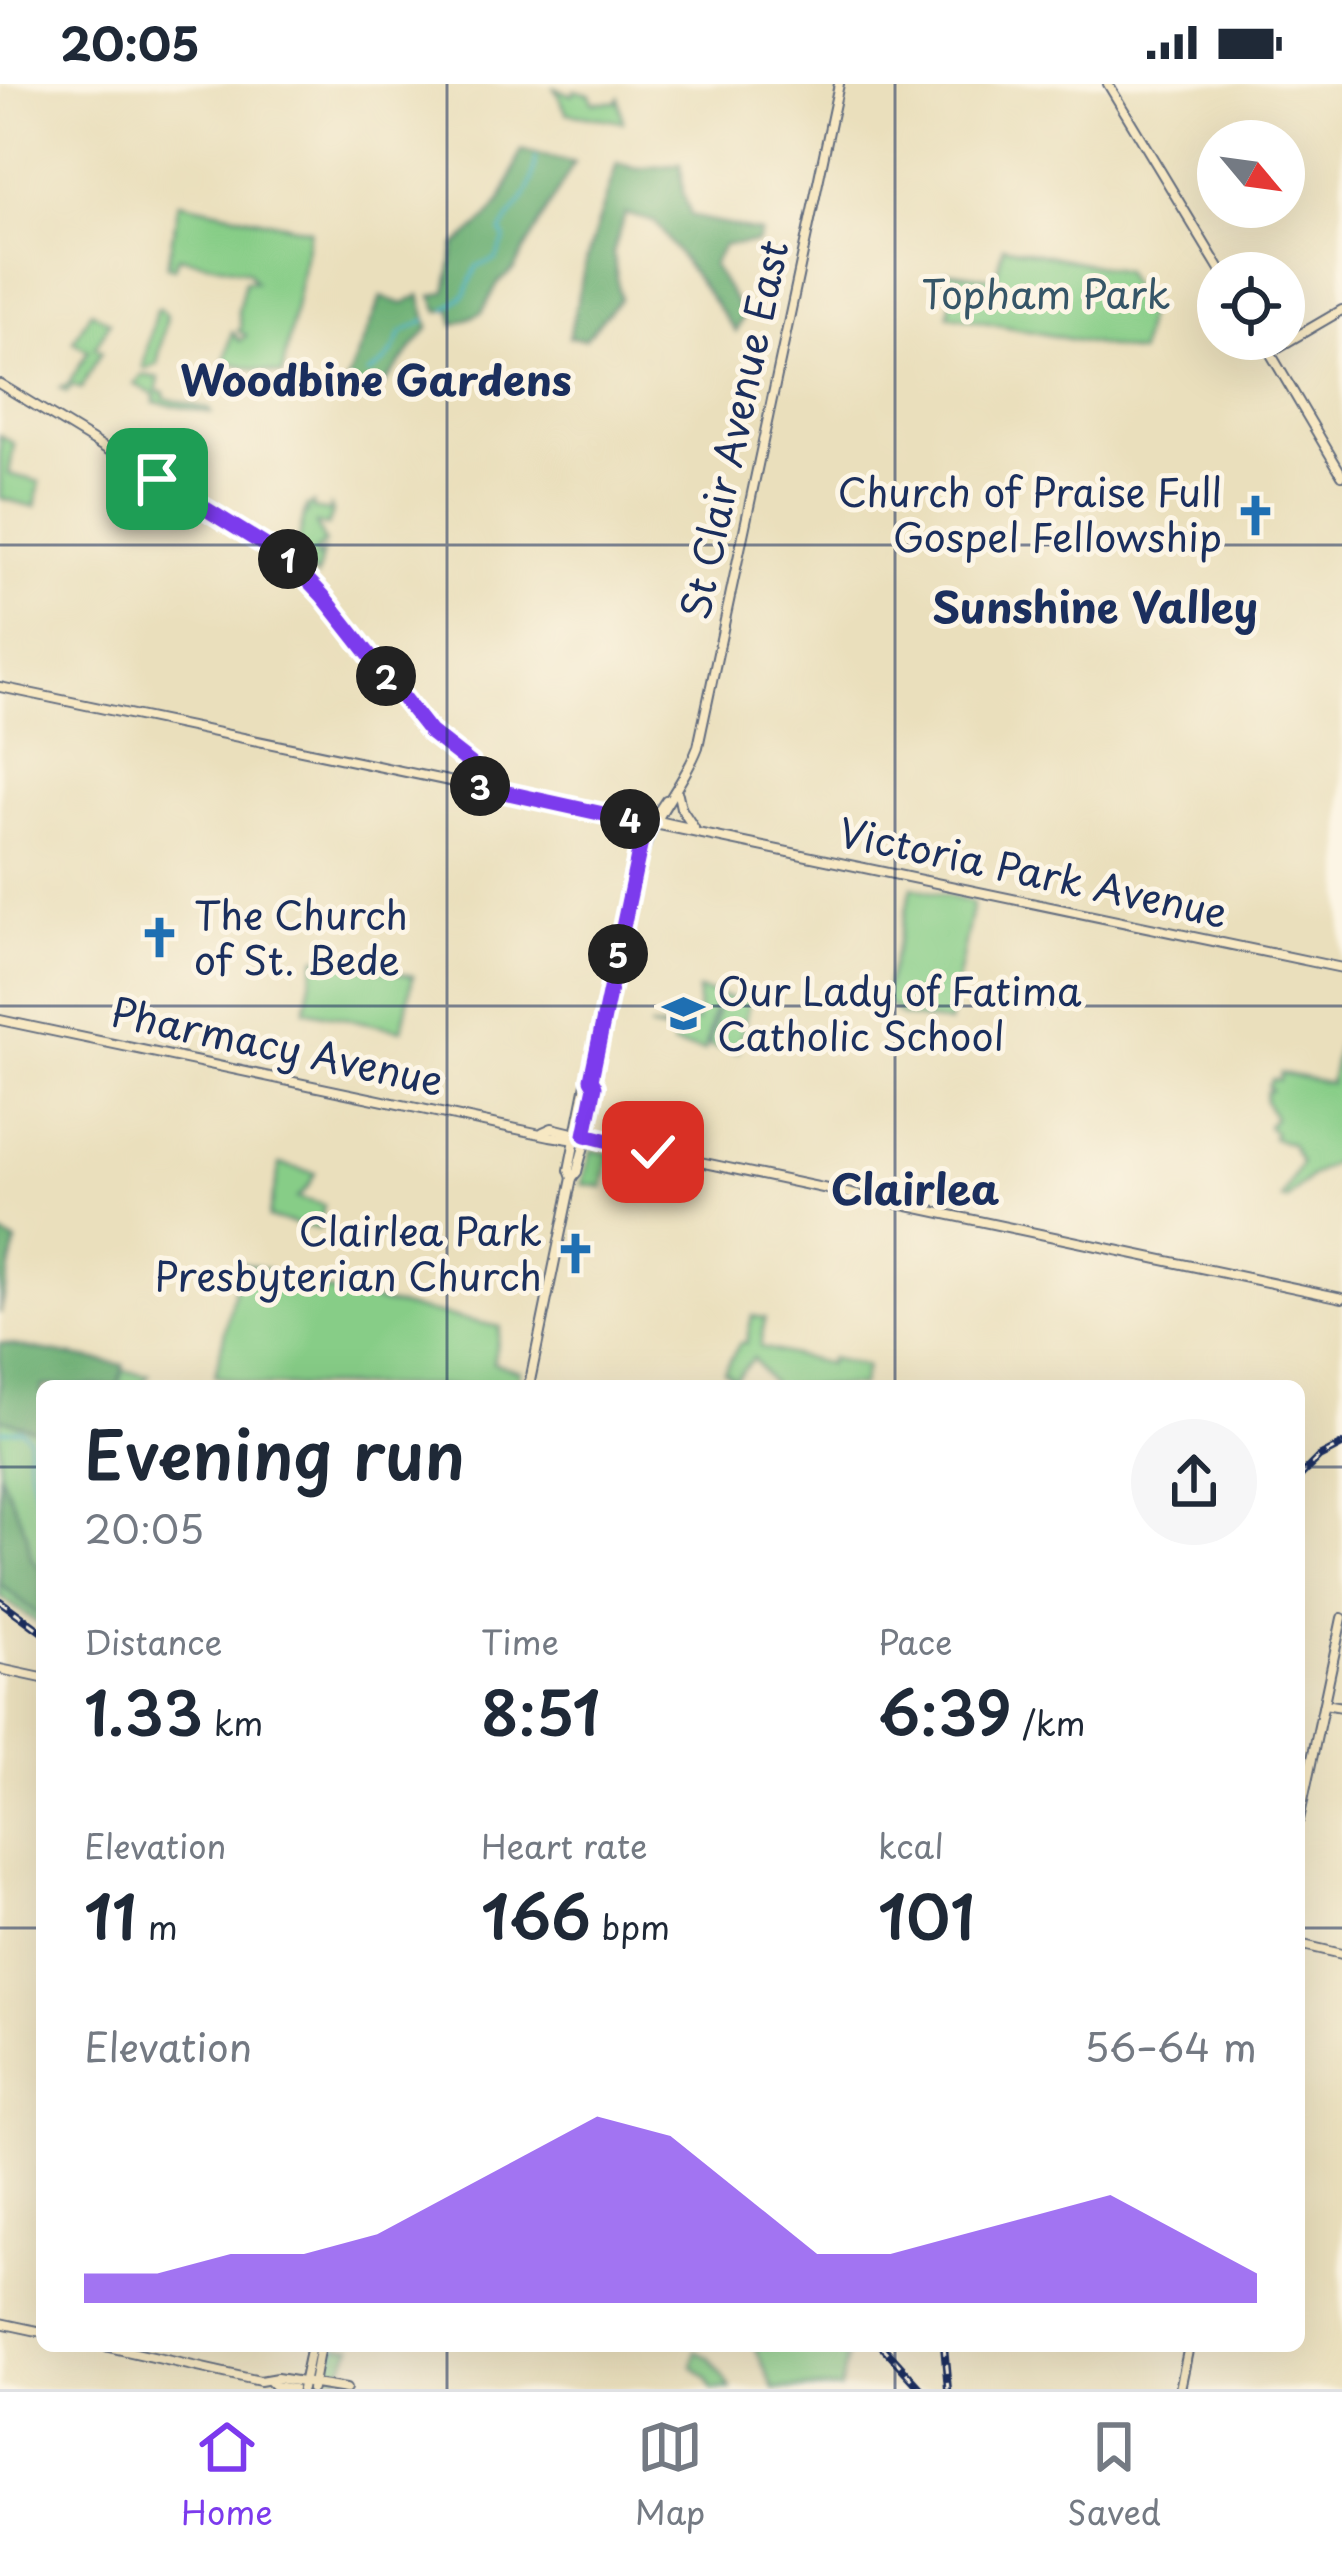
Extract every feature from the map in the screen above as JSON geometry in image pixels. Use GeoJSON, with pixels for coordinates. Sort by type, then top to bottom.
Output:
{"type":"FeatureCollection","features":[{"type":"Feature","properties":{"kind":"main road","name":"St Clair Avenue East"},"geometry":{"type":"LineString","coordinates":[[530,1380],[572,1178],[569,1170],[595,1086],[591,1079],[637,875],[654,822],[679,788],[698,747],[838,84]]}},
{"type":"Feature","properties":{"kind":"main road"},"geometry":{"type":"LineString","coordinates":[[1108,84],[1209,252]]}},
{"type":"Feature","properties":{"kind":"main road"},"geometry":{"type":"LineString","coordinates":[[1305,332],[1342,310]]}},
{"type":"Feature","properties":{"kind":"main road"},"geometry":{"type":"LineString","coordinates":[[1275,360],[1342,475]]}},
{"type":"Feature","properties":{"kind":"main road"},"geometry":{"type":"LineString","coordinates":[[0,384],[289,560],[430,732],[471,764],[475,772],[472,785]]}},
{"type":"Feature","properties":{"kind":"main road","name":"Victoria Park Avenue"},"geometry":{"type":"LineString","coordinates":[[0,688],[1342,968]]}},
{"type":"Feature","properties":{"kind":"main road"},"geometry":{"type":"LineString","coordinates":[[679,788],[681,808],[695,829]]}},
{"type":"Feature","properties":{"kind":"main road","name":"Victoria Park Avenue"},"geometry":{"type":"LineString","coordinates":[[654,822],[712,835]]}},
{"type":"Feature","properties":{"kind":"main road","name":"Pharmacy Avenue"},"geometry":{"type":"LineString","coordinates":[[0,1020],[542,1132],[616,1142],[622,1147],[1342,1298]]}},
{"type":"Feature","properties":{"kind":"main road"},"geometry":{"type":"LineString","coordinates":[[1305,1792],[1342,1618]]}},
{"type":"Feature","properties":{"kind":"main road"},"geometry":{"type":"LineString","coordinates":[[0,1669],[36,1677]]}},
{"type":"Feature","properties":{"kind":"main road"},"geometry":{"type":"LineString","coordinates":[[1324,1704],[1342,1707]]}},
{"type":"Feature","properties":{"kind":"main road"},"geometry":{"type":"LineString","coordinates":[[1305,1945],[1342,1954]]}},
{"type":"Feature","properties":{"kind":"main road"},"geometry":{"type":"LineString","coordinates":[[0,2323],[36,2331]]}},
{"type":"Feature","properties":{"kind":"main road"},"geometry":{"type":"LineString","coordinates":[[132,2352],[270,2381],[277,2378],[346,2389]]}},
{"type":"Feature","properties":{"kind":"main road"},"geometry":{"type":"LineString","coordinates":[[305,2386],[310,2352]]}},
{"type":"Feature","properties":{"kind":"main road"},"geometry":{"type":"LineString","coordinates":[[305,2386],[318,2352]]}},
{"type":"Feature","properties":{"kind":"main road"},"geometry":{"type":"LineString","coordinates":[[1180,2389],[1188,2352]]}},
{"type":"Feature","properties":{"kind":"green space"},"geometry":{"type":"Polygon","coordinates":[[[554,88],[572,95],[574,90],[590,94],[593,102],[619,98],[623,122],[567,113],[554,88]]]}},
{"type":"Feature","properties":{"kind":"green space"},"geometry":{"type":"Polygon","coordinates":[[[521,150],[574,163],[514,269],[498,283],[482,312],[454,325],[452,310],[439,311],[432,296],[446,292],[455,246],[498,205],[521,150]]]}},
{"type":"Feature","properties":{"kind":"green space"},"geometry":{"type":"Polygon","coordinates":[[[617,163],[638,169],[681,164],[691,216],[761,233],[757,243],[724,245],[712,265],[744,315],[736,332],[655,222],[625,214],[613,253],[620,298],[585,339],[569,337],[585,265],[617,163]]]}},
{"type":"Feature","properties":{"kind":"green space"},"geometry":{"type":"Polygon","coordinates":[[[179,202],[310,230],[282,375],[225,362],[232,332],[240,341],[246,335],[238,331],[238,311],[245,281],[255,282],[247,271],[178,257],[174,268],[167,266],[179,202]]]}},
{"type":"Feature","properties":{"kind":"green space","name":"Topham Park"},"geometry":{"type":"Polygon","coordinates":[[[1003,246],[1123,271],[1147,312],[1139,353],[948,315],[955,285],[947,285],[944,271],[996,278],[1003,246]]]}},
{"type":"Feature","properties":{"kind":"green space"},"geometry":{"type":"Polygon","coordinates":[[[420,295],[429,327],[377,393],[345,387],[381,297],[404,304],[420,295]]]}},
{"type":"Feature","properties":{"kind":"green space"},"geometry":{"type":"Polygon","coordinates":[[[156,310],[167,316],[157,365],[146,369],[156,310]]]}},
{"type":"Feature","properties":{"kind":"green space"},"geometry":{"type":"Polygon","coordinates":[[[91,311],[110,322],[95,348],[101,352],[81,389],[72,385],[67,392],[60,388],[68,385],[88,351],[73,342],[91,311]]]}},
{"type":"Feature","properties":{"kind":"green space"},"geometry":{"type":"Polygon","coordinates":[[[143,375],[159,378],[157,391],[165,393],[164,398],[211,413],[154,402],[156,396],[134,384],[143,375]]]}},
{"type":"Feature","properties":{"kind":"green space"},"geometry":{"type":"Polygon","coordinates":[[[0,435],[14,444],[9,474],[40,482],[35,507],[0,498],[0,435]]]}},
{"type":"Feature","properties":{"kind":"green space"},"geometry":{"type":"Polygon","coordinates":[[[313,503],[313,509],[329,512],[330,507],[333,512],[328,526],[316,524],[325,543],[315,552],[317,558],[323,552],[317,577],[299,560],[303,556],[295,557],[306,507],[313,503]]]}},
{"type":"Feature","properties":{"kind":"green space"},"geometry":{"type":"Polygon","coordinates":[[[912,887],[973,903],[949,1023],[902,1016],[883,1000],[912,887]]]}},
{"type":"Feature","properties":{"kind":"green space"},"geometry":{"type":"Polygon","coordinates":[[[316,957],[413,976],[402,1030],[305,1010],[316,957]]]}},
{"type":"Feature","properties":{"kind":"green space"},"geometry":{"type":"Polygon","coordinates":[[[698,990],[717,994],[705,1051],[673,1045],[675,1033],[649,1028],[669,1029],[672,1018],[697,1022],[698,990]]]}},
{"type":"Feature","properties":{"kind":"green space"},"geometry":{"type":"Polygon","coordinates":[[[720,996],[749,1002],[738,1052],[709,1046],[720,996]]]}},
{"type":"Feature","properties":{"kind":"green space"},"geometry":{"type":"Polygon","coordinates":[[[1342,1025],[1342,1157],[1310,1177],[1287,1200],[1282,1199],[1301,1163],[1291,1144],[1273,1138],[1267,1126],[1274,1118],[1265,1101],[1271,1090],[1268,1086],[1281,1073],[1330,1083],[1342,1025]]]}},
{"type":"Feature","properties":{"kind":"green space"},"geometry":{"type":"Polygon","coordinates":[[[592,1150],[610,1154],[603,1187],[582,1184],[592,1150]]]}},
{"type":"Feature","properties":{"kind":"green space"},"geometry":{"type":"Polygon","coordinates":[[[280,1164],[315,1173],[297,1198],[324,1205],[319,1229],[268,1218],[280,1164]]]}},
{"type":"Feature","properties":{"kind":"green space"},"geometry":{"type":"Polygon","coordinates":[[[0,1234],[16,1242],[0,1314],[0,1234]]]}},
{"type":"Feature","properties":{"kind":"green space"},"geometry":{"type":"Polygon","coordinates":[[[240,1263],[268,1269],[267,1278],[500,1327],[493,1363],[520,1371],[518,1380],[233,1380],[215,1376],[240,1263]]]}},
{"type":"Feature","properties":{"kind":"green space"},"geometry":{"type":"Polygon","coordinates":[[[752,1316],[765,1318],[760,1347],[828,1364],[830,1358],[866,1367],[863,1380],[770,1380],[753,1358],[735,1379],[724,1371],[740,1343],[746,1343],[752,1316]]]}},
{"type":"Feature","properties":{"kind":"green space"},"geometry":{"type":"Polygon","coordinates":[[[0,1343],[124,1365],[120,1380],[36,1380],[36,1430],[0,1418],[0,1343]]]}},
{"type":"Feature","properties":{"kind":"green space"},"geometry":{"type":"Polygon","coordinates":[[[0,1349],[149,1375],[144,1380],[36,1380],[36,1622],[0,1596],[0,1349]]]}},
{"type":"Feature","properties":{"kind":"green space"},"geometry":{"type":"Polygon","coordinates":[[[0,1473],[36,1564],[36,1613],[0,1584],[0,1473]]]}},
{"type":"Feature","properties":{"kind":"green space"},"geometry":{"type":"Polygon","coordinates":[[[327,2352],[349,2352],[338,2376],[325,2373],[327,2352]]]}},
{"type":"Feature","properties":{"kind":"green space"},"geometry":{"type":"Polygon","coordinates":[[[696,2352],[710,2358],[731,2389],[712,2389],[693,2367],[696,2352]]]}},
{"type":"Feature","properties":{"kind":"green space"},"geometry":{"type":"Polygon","coordinates":[[[757,2352],[842,2352],[847,2358],[840,2389],[774,2389],[757,2352]]]}},
{"type":"Feature","properties":{"kind":"waterway"},"geometry":{"type":"LineString","coordinates":[[446,310],[466,293],[477,266],[496,260],[505,238],[501,233],[532,183],[535,157]]}},
{"type":"Feature","properties":{"kind":"waterway"},"geometry":{"type":"LineString","coordinates":[[368,374],[389,357],[401,333],[426,320]]}},
{"type":"Feature","properties":{"kind":"waterway"},"geometry":{"type":"LineString","coordinates":[[0,1431],[21,1429],[29,1437],[28,1460],[36,1497]]}},
{"type":"Feature","properties":{"kind":"waterway"},"geometry":{"type":"LineString","coordinates":[[328,2368],[334,2352]]}},
{"type":"Feature","properties":{"kind":"railway"},"geometry":{"type":"LineString","coordinates":[[1305,1471],[1342,1445]]}},
{"type":"Feature","properties":{"kind":"railway"},"geometry":{"type":"LineString","coordinates":[[0,1601],[36,1628]]}},
{"type":"Feature","properties":{"kind":"railway"},"geometry":{"type":"LineString","coordinates":[[887,2352],[921,2389]]}},
{"type":"Feature","properties":{"kind":"railway"},"geometry":{"type":"LineString","coordinates":[[945,2352],[948,2389]]}},
{"type":"Feature","properties":{"kind":"place","name":"Church of Praise Full Gospel Fellowship"},"geometry":{"type":"Point","coordinates":[1256,515]}},
{"type":"Feature","properties":{"kind":"place","name":"The Church of St. Bede"},"geometry":{"type":"Point","coordinates":[160,938]}},
{"type":"Feature","properties":{"kind":"place","name":"Our Lady of Fatima Catholic School"},"geometry":{"type":"Point","coordinates":[683,1014]}},
{"type":"Feature","properties":{"kind":"place","name":"Clairlea Park Presbyterian Church"},"geometry":{"type":"Point","coordinates":[576,1254]}},
{"type":"Feature","properties":{"kind":"district","name":"Woodbine Gardens"},"geometry":{"type":"Point","coordinates":[376,381]}},
{"type":"Feature","properties":{"kind":"district","name":"Sunshine Valley"},"geometry":{"type":"Point","coordinates":[1095,608]}},
{"type":"Feature","properties":{"kind":"district","name":"Clairlea"},"geometry":{"type":"Point","coordinates":[915,1190]}},
{"type":"Feature","properties":{"kind":"route"},"geometry":{"type":"LineString","coordinates":[[157,479],[280,553],[309,579],[430,732],[471,764],[475,772],[472,785],[649,824],[641,842],[591,1079],[595,1086],[585,1135],[653,1152]]}}]}
